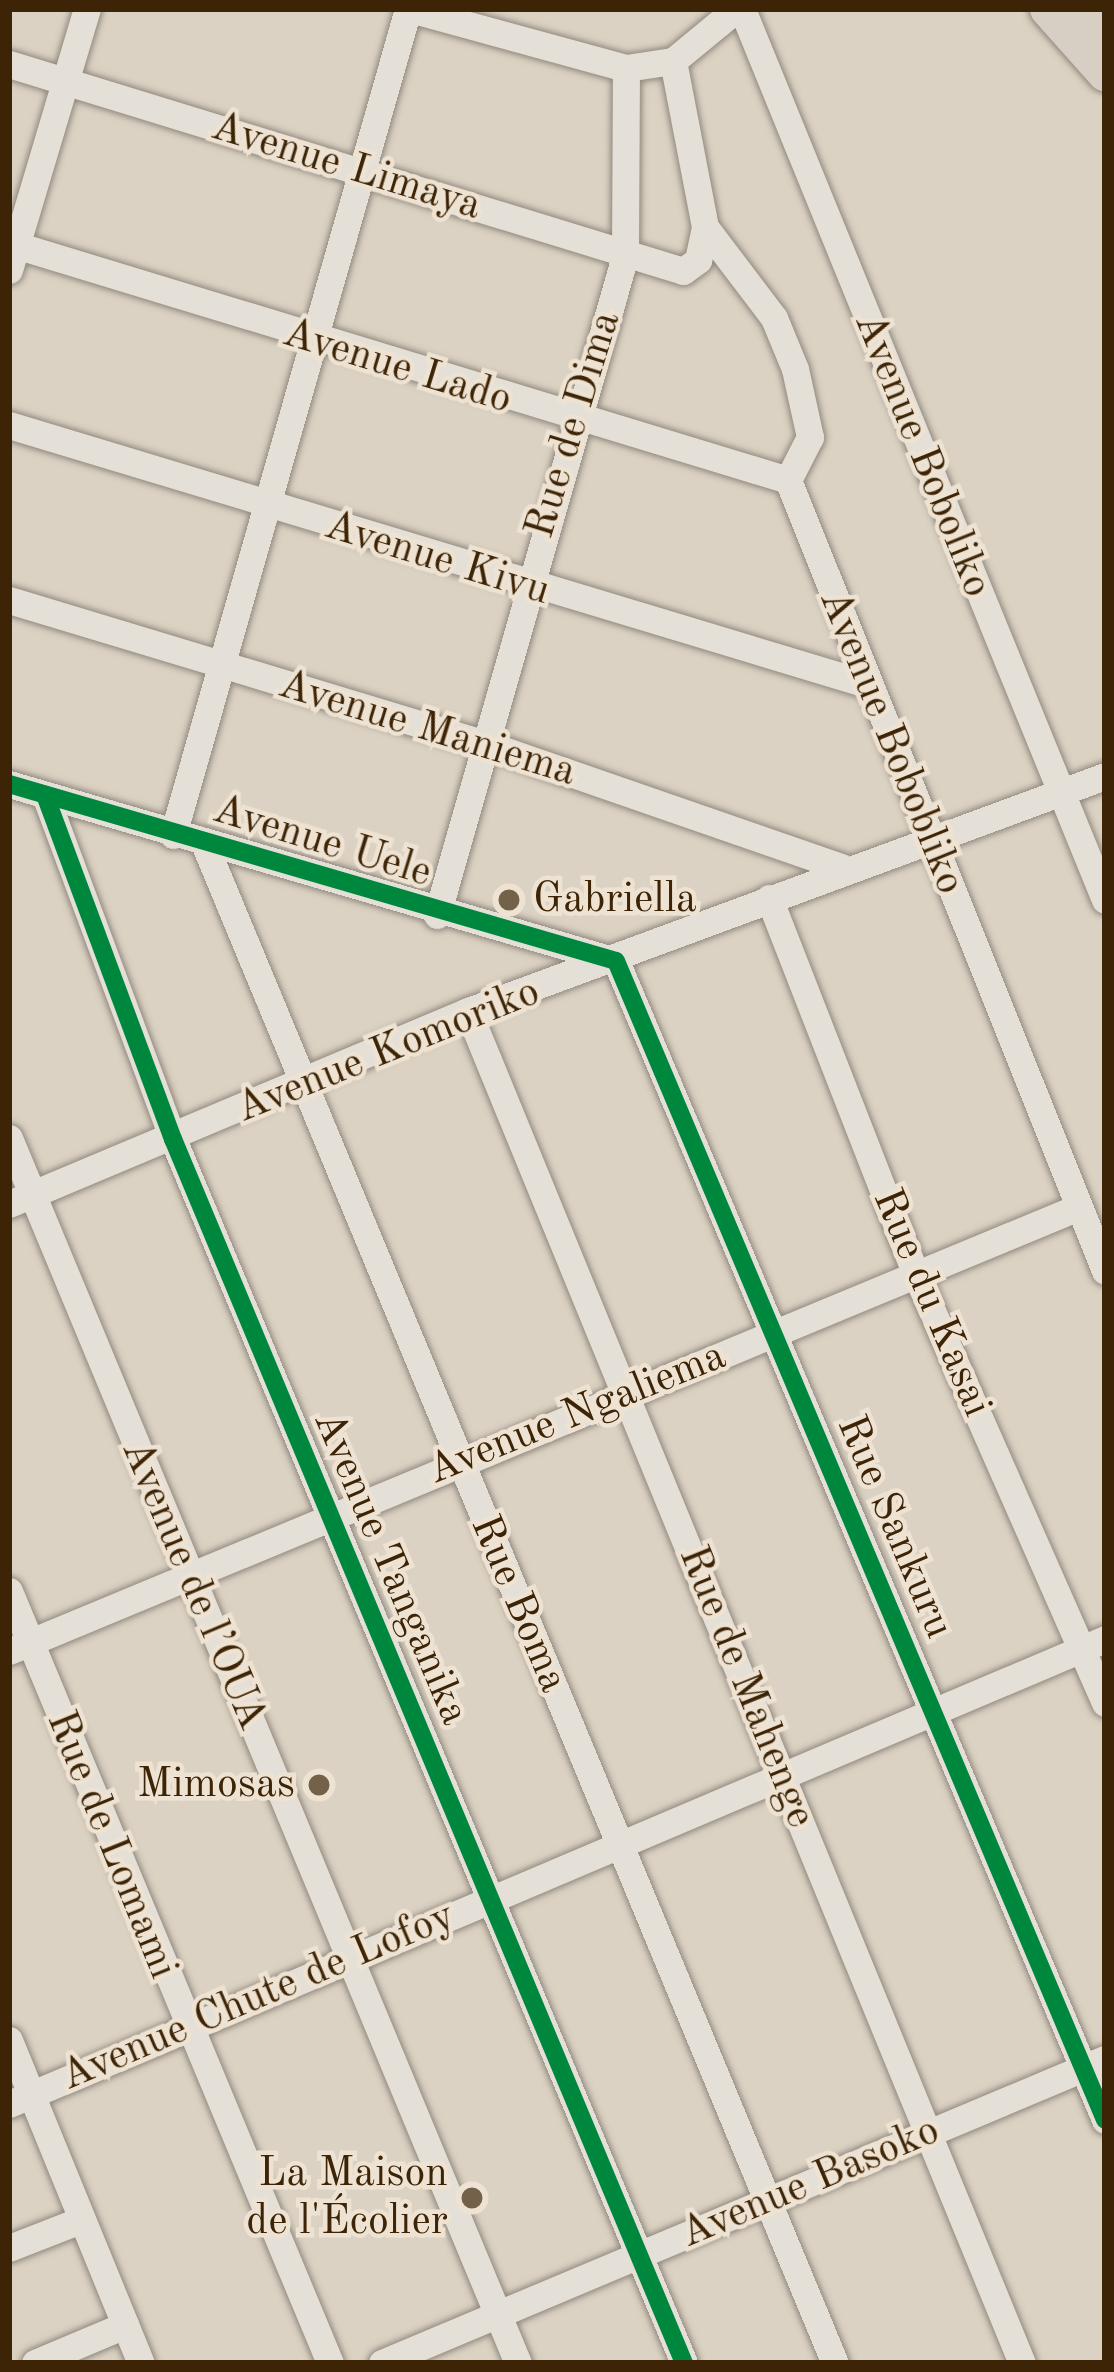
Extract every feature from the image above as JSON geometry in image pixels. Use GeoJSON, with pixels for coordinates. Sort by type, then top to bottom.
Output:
{"type":"FeatureCollection","features":[{"type":"Feature","properties":{"kind":"main road"},"geometry":{"type":"LineString","coordinates":[[1048,9],[1105,73]]}},
{"type":"Feature","properties":{"kind":"main road"},"geometry":{"type":"LineString","coordinates":[[1090,9],[1105,26]]}},
{"type":"Feature","properties":{"kind":"street"},"geometry":{"type":"LineString","coordinates":[[12,253],[87,9]]}},
{"type":"Feature","properties":{"kind":"street"},"geometry":{"type":"LineString","coordinates":[[172,835],[308,340],[409,9],[626,68],[673,61],[739,9]]}},
{"type":"Feature","properties":{"kind":"street","name":"Avenue Boboliko"},"geometry":{"type":"LineString","coordinates":[[739,9],[1105,900]]}},
{"type":"Feature","properties":{"kind":"street"},"geometry":{"type":"LineString","coordinates":[[673,61],[705,227],[774,318],[811,414],[788,480]]}},
{"type":"Feature","properties":{"kind":"street","name":"Avenue Limaya"},"geometry":{"type":"LineString","coordinates":[[9,64],[683,271],[705,227]]}},
{"type":"Feature","properties":{"kind":"street","name":"Rue de Dima"},"geometry":{"type":"LineString","coordinates":[[437,915],[526,588],[625,256],[626,68]]}},
{"type":"Feature","properties":{"kind":"street","name":"Avenue Lado"},"geometry":{"type":"LineString","coordinates":[[12,253],[788,480]]}},
{"type":"Feature","properties":{"kind":"street","name":"Avenue Kivu"},"geometry":{"type":"LineString","coordinates":[[9,425],[526,588],[867,684]]}},
{"type":"Feature","properties":{"kind":"street","name":"Avenue Bobobliko"},"geometry":{"type":"LineString","coordinates":[[788,480],[1105,1271]]}},
{"type":"Feature","properties":{"kind":"street","name":"Avenue Maniema"},"geometry":{"type":"LineString","coordinates":[[9,600],[483,743],[842,867]]}},
{"type":"Feature","properties":{"kind":"street","name":"Avenue Komoriko"},"geometry":{"type":"LineString","coordinates":[[21,1199],[468,1012],[616,961],[927,835],[1105,776]]}},
{"type":"Feature","properties":{"kind":"street","name":"Avenue Uele"},"geometry":{"type":"LineString","coordinates":[[9,784],[437,915],[616,961]]}},
{"type":"Feature","properties":{"kind":"street","name":"Avenue Tanganika"},"geometry":{"type":"LineString","coordinates":[[45,795],[173,1139],[684,2363]]}},
{"type":"Feature","properties":{"kind":"street","name":"Rue Boma"},"geometry":{"type":"LineString","coordinates":[[204,844],[835,2363]]}},
{"type":"Feature","properties":{"kind":"street","name":"Rue du Kasai"},"geometry":{"type":"LineString","coordinates":[[769,898],[915,1272],[1093,1643],[1105,1703]]}},
{"type":"Feature","properties":{"kind":"street","name":"Rue Sankuru"},"geometry":{"type":"LineString","coordinates":[[616,961],[932,1708],[1094,2064],[1105,2120]]}},
{"type":"Feature","properties":{"kind":"street","name":"Rue de Mahenge"},"geometry":{"type":"LineString","coordinates":[[468,1012],[1022,2363]]}},
{"type":"Feature","properties":{"kind":"street","name":"Avenue de l’OUA"},"geometry":{"type":"LineString","coordinates":[[9,1138],[21,1199],[188,1573],[518,2363]]}},
{"type":"Feature","properties":{"kind":"street","name":"Avenue Ngaliema"},"geometry":{"type":"LineString","coordinates":[[19,1647],[1078,1207]]}},
{"type":"Feature","properties":{"kind":"street","name":"Rue de Lomami"},"geometry":{"type":"LineString","coordinates":[[9,1591],[19,1647],[330,2363]]}},
{"type":"Feature","properties":{"kind":"street","name":"Avenue Chute de Lofoy"},"geometry":{"type":"LineString","coordinates":[[20,2100],[348,1954],[1093,1643]]}},
{"type":"Feature","properties":{"kind":"street"},"geometry":{"type":"LineString","coordinates":[[9,2040],[20,2100],[81,2219],[141,2363]]}},
{"type":"Feature","properties":{"kind":"street","name":"Avenue Basoko"},"geometry":{"type":"LineString","coordinates":[[382,2363],[1094,2064]]}},
{"type":"Feature","properties":{"kind":"street"},"geometry":{"type":"LineString","coordinates":[[9,2248],[81,2219]]}},
{"type":"Feature","properties":{"kind":"street"},"geometry":{"type":"LineString","coordinates":[[35,2363],[125,2325]]}},
{"type":"Feature","properties":{"kind":"cycle path"},"geometry":{"type":"LineString","coordinates":[[9,784],[616,961],[1105,2120]]}},
{"type":"Feature","properties":{"kind":"cycle path"},"geometry":{"type":"LineString","coordinates":[[45,795],[173,1139],[684,2363]]}},
{"type":"Feature","properties":{"kind":"place","name":"Gabriella"},"geometry":{"type":"Point","coordinates":[509,900]}},
{"type":"Feature","properties":{"kind":"place","name":"Mimosas"},"geometry":{"type":"Point","coordinates":[319,1785]}},
{"type":"Feature","properties":{"kind":"place","name":"La Maison de l'Écolier"},"geometry":{"type":"Point","coordinates":[472,2198]}}]}
